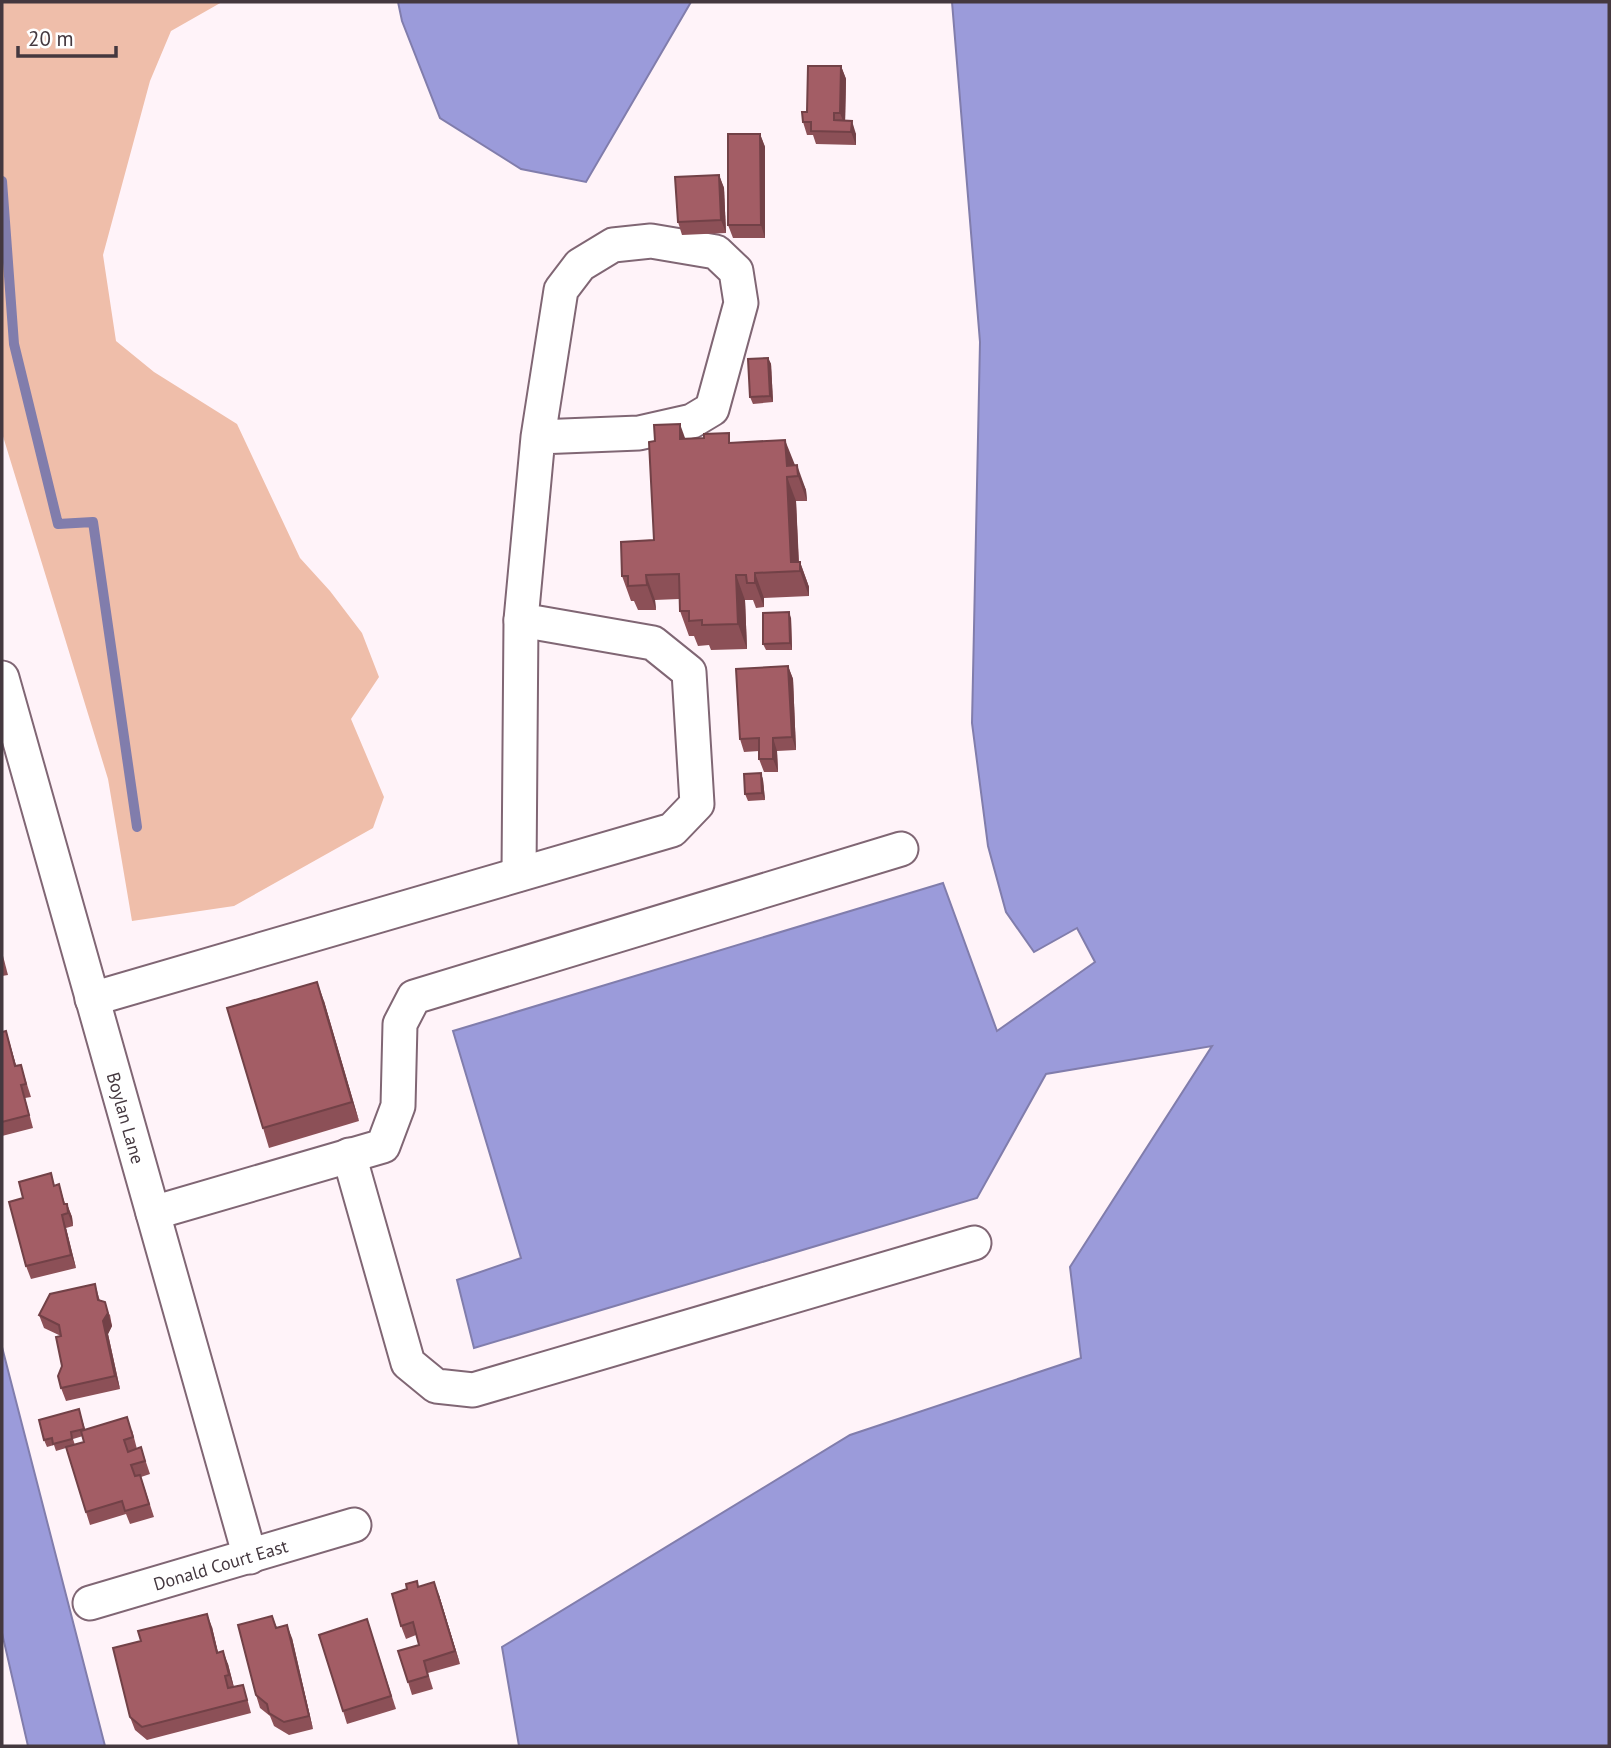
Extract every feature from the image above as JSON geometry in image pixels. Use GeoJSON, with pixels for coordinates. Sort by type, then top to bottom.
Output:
{"type":"FeatureCollection","features":[{"type":"Feature","properties":{"kind":"street"},"geometry":{"type":"LineString","coordinates":[[519,874],[521,620],[538,437],[561,290],[580,265],[614,245],[651,241],[716,253],[736,271],[741,303],[712,409],[692,421],[639,433],[538,437]]}},
{"type":"Feature","properties":{"kind":"street"},"geometry":{"type":"LineString","coordinates":[[92,999],[672,830],[697,804],[689,672],[653,643],[521,620]]}},
{"type":"Feature","properties":{"kind":"street","name":"Boylan Lane"},"geometry":{"type":"LineString","coordinates":[[2,678],[250,1557]]}},
{"type":"Feature","properties":{"kind":"street"},"geometry":{"type":"LineString","coordinates":[[153,1213],[383,1146],[398,1106],[400,1024],[414,996],[901,849]]}},
{"type":"Feature","properties":{"kind":"street"},"geometry":{"type":"LineString","coordinates":[[348,1155],[408,1363],[436,1386],[473,1390],[974,1243]]}},
{"type":"Feature","properties":{"kind":"street","name":"Donald Court East"},"geometry":{"type":"LineString","coordinates":[[89,1603],[354,1525]]}},
{"type":"Feature","properties":{"kind":"shaded area"},"geometry":{"type":"Polygon","coordinates":[[[2,2],[222,2],[171,31],[150,81],[103,255],[116,341],[154,372],[237,424],[300,558],[362,633],[379,677],[351,719],[384,797],[373,828],[234,906],[132,921],[108,779],[2,433],[2,2]]]}},
{"type":"Feature","properties":{"kind":"water"},"geometry":{"type":"Polygon","coordinates":[[[398,2],[691,2],[586,182],[521,169],[440,118],[402,21],[398,2]]]}},
{"type":"Feature","properties":{"kind":"water"},"geometry":{"type":"Polygon","coordinates":[[[952,2],[1609,2],[1609,1746],[519,1746],[502,1647],[850,1435],[1081,1358],[1070,1267],[1212,1046],[1046,1074],[977,1198],[474,1348],[457,1280],[521,1258],[453,1031],[943,883],[997,1031],[1095,962],[1077,928],[1034,952],[1006,912],[988,846],[972,723],[980,342],[952,2]]]}},
{"type":"Feature","properties":{"kind":"water"},"geometry":{"type":"Polygon","coordinates":[[[2,1347],[105,1746],[28,1746],[2,1633],[2,1347]]]}},
{"type":"Feature","properties":{"kind":"building"},"geometry":{"type":"Polygon","coordinates":[[[808,66],[841,66],[840,113],[834,113],[834,120],[852,121],[851,132],[811,131],[811,122],[803,122],[802,112],[807,112],[808,66]]]}},
{"type":"Feature","properties":{"kind":"building"},"geometry":{"type":"Polygon","coordinates":[[[728,134],[760,134],[761,225],[728,225],[728,134]]]}},
{"type":"Feature","properties":{"kind":"building"},"geometry":{"type":"Polygon","coordinates":[[[719,175],[721,220],[678,222],[675,177],[719,175]]]}},
{"type":"Feature","properties":{"kind":"building"},"geometry":{"type":"Polygon","coordinates":[[[768,358],[770,396],[750,397],[748,359],[768,358]]]}},
{"type":"Feature","properties":{"kind":"building"},"geometry":{"type":"Polygon","coordinates":[[[680,424],[680,439],[729,433],[729,443],[785,440],[787,466],[797,465],[798,476],[787,477],[791,562],[800,562],[800,571],[755,573],[755,583],[747,583],[746,575],[736,575],[738,624],[702,625],[702,620],[689,621],[689,611],[680,611],[679,574],[646,575],[647,585],[628,586],[628,576],[622,576],[621,542],[654,540],[649,442],[655,441],[654,425],[680,424]]]}},
{"type":"Feature","properties":{"kind":"building"},"geometry":{"type":"Polygon","coordinates":[[[789,612],[790,643],[763,644],[763,613],[789,612]]]}},
{"type":"Feature","properties":{"kind":"building"},"geometry":{"type":"Polygon","coordinates":[[[788,666],[792,737],[773,738],[773,759],[759,759],[759,738],[740,739],[736,669],[788,666]]]}},
{"type":"Feature","properties":{"kind":"building"},"geometry":{"type":"Polygon","coordinates":[[[761,773],[762,793],[745,794],[744,774],[761,773]]]}},
{"type":"Feature","properties":{"kind":"building"},"geometry":{"type":"Polygon","coordinates":[[[317,982],[352,1102],[263,1128],[227,1008],[317,982]]]}},
{"type":"Feature","properties":{"kind":"building"},"geometry":{"type":"Polygon","coordinates":[[[6,1031],[15,1066],[21,1065],[26,1084],[21,1085],[29,1115],[2,1122],[2,1032],[6,1031]]]}},
{"type":"Feature","properties":{"kind":"building"},"geometry":{"type":"Polygon","coordinates":[[[51,1173],[54,1186],[59,1184],[64,1204],[67,1204],[68,1213],[62,1215],[71,1255],[26,1266],[9,1202],[23,1198],[19,1182],[51,1173]]]}},
{"type":"Feature","properties":{"kind":"building"},"geometry":{"type":"Polygon","coordinates":[[[95,1284],[98,1300],[105,1302],[108,1313],[103,1321],[115,1376],[61,1388],[58,1376],[62,1366],[56,1337],[61,1336],[59,1325],[39,1315],[50,1294],[95,1284]]]}},
{"type":"Feature","properties":{"kind":"building"},"geometry":{"type":"Polygon","coordinates":[[[79,1409],[84,1429],[71,1432],[72,1439],[53,1444],[52,1438],[44,1440],[39,1420],[79,1409]]]}},
{"type":"Feature","properties":{"kind":"building"},"geometry":{"type":"Polygon","coordinates":[[[127,1417],[133,1437],[124,1440],[128,1452],[141,1447],[145,1461],[131,1465],[135,1476],[140,1475],[149,1504],[125,1511],[122,1501],[86,1512],[66,1447],[84,1442],[81,1431],[127,1417]]]}},
{"type":"Feature","properties":{"kind":"building"},"geometry":{"type":"Polygon","coordinates":[[[417,1581],[418,1587],[434,1582],[455,1651],[424,1661],[428,1676],[408,1682],[398,1651],[419,1645],[413,1622],[401,1626],[392,1594],[407,1589],[406,1584],[417,1581]]]}},
{"type":"Feature","properties":{"kind":"building"},"geometry":{"type":"Polygon","coordinates":[[[207,1614],[217,1653],[223,1651],[229,1675],[225,1676],[228,1688],[243,1685],[247,1700],[142,1727],[130,1717],[113,1648],[141,1641],[138,1631],[207,1614]]]}},
{"type":"Feature","properties":{"kind":"building"},"geometry":{"type":"Polygon","coordinates":[[[272,1616],[276,1628],[287,1625],[309,1716],[284,1722],[269,1713],[267,1704],[256,1695],[238,1625],[272,1616]]]}},
{"type":"Feature","properties":{"kind":"building"},"geometry":{"type":"Polygon","coordinates":[[[367,1619],[391,1696],[343,1711],[319,1635],[367,1619]]]}},
{"type":"Feature","properties":{"kind":"waterway"},"geometry":{"type":"LineString","coordinates":[[2,181],[14,344],[58,524],[93,522],[137,827]]}}]}
